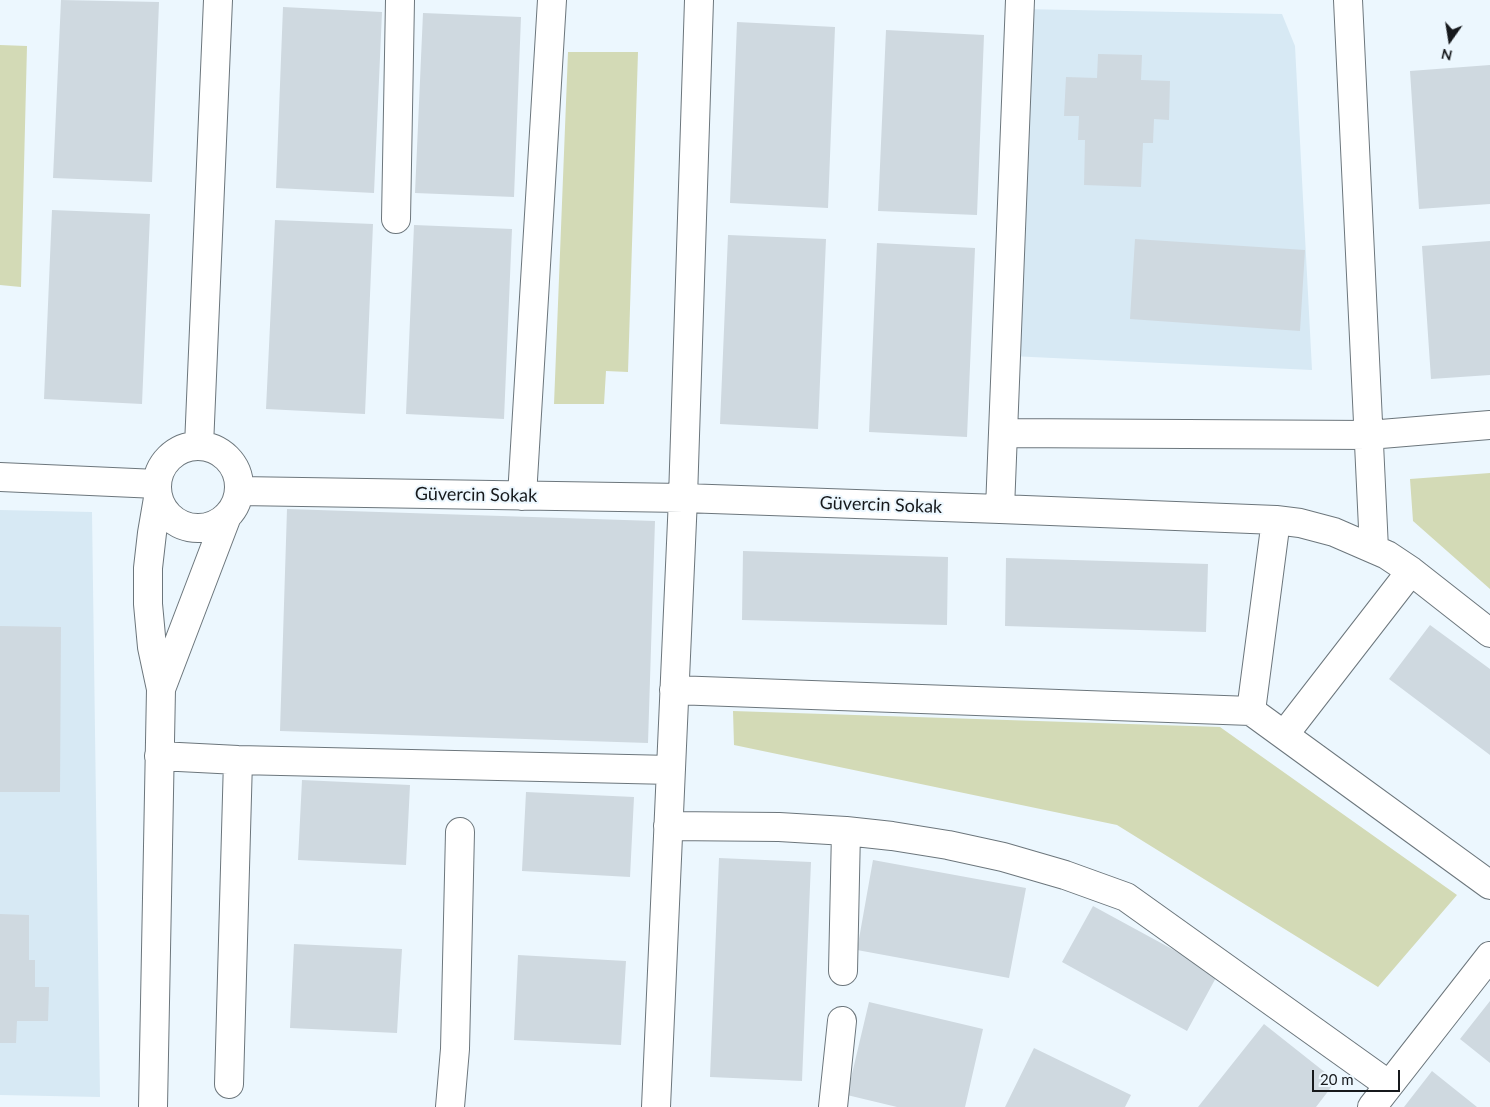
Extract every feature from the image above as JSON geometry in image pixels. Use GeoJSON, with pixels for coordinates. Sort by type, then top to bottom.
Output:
{"type":"FeatureCollection","features":[{"type":"Feature","properties":{"kind":"street"},"geometry":{"type":"LineString","coordinates":[[199,446],[218,0]]}},
{"type":"Feature","properties":{"kind":"street"},"geometry":{"type":"LineString","coordinates":[[396,218],[400,0]]}},
{"type":"Feature","properties":{"kind":"street"},"geometry":{"type":"LineString","coordinates":[[522,496],[552,0]]}},
{"type":"Feature","properties":{"kind":"street"},"geometry":{"type":"LineString","coordinates":[[656,1107],[683,498],[699,0]]}},
{"type":"Feature","properties":{"kind":"street"},"geometry":{"type":"LineString","coordinates":[[1000,509],[1020,0]]}},
{"type":"Feature","properties":{"kind":"street"},"geometry":{"type":"LineString","coordinates":[[1348,0],[1374,549]]}},
{"type":"Feature","properties":{"kind":"street"},"geometry":{"type":"LineString","coordinates":[[1002,433],[1369,435],[1490,425]]}},
{"type":"Feature","properties":{"kind":"street"},"geometry":{"type":"LineString","coordinates":[[153,1107],[161,689],[152,647],[148,604],[148,568],[160,470],[168,458],[180,450],[199,446],[221,454],[232,463],[238,476],[239,491],[235,505],[227,516],[161,689]]}},
{"type":"Feature","properties":{"kind":"street"},"geometry":{"type":"LineString","coordinates":[[0,477],[157,491]]}},
{"type":"Feature","properties":{"kind":"street"},"geometry":{"type":"LineString","coordinates":[[157,491],[164,511],[174,521],[187,527],[202,528],[215,525],[227,516]]}},
{"type":"Feature","properties":{"kind":"street","name":"Güvercin Sokak"},"geometry":{"type":"LineString","coordinates":[[239,491],[683,498],[1276,520],[1300,523],[1334,532],[1374,549],[1412,571],[1490,634]]}},
{"type":"Feature","properties":{"kind":"street"},"geometry":{"type":"LineString","coordinates":[[1251,711],[1276,520]]}},
{"type":"Feature","properties":{"kind":"street"},"geometry":{"type":"LineString","coordinates":[[1284,735],[1412,571]]}},
{"type":"Feature","properties":{"kind":"street"},"geometry":{"type":"LineString","coordinates":[[674,690],[1251,711],[1490,885]]}},
{"type":"Feature","properties":{"kind":"street"},"geometry":{"type":"LineString","coordinates":[[159,756],[238,760],[671,770]]}},
{"type":"Feature","properties":{"kind":"street"},"geometry":{"type":"LineString","coordinates":[[229,1084],[238,760]]}},
{"type":"Feature","properties":{"kind":"street"},"geometry":{"type":"LineString","coordinates":[[668,826],[846,830],[948,844],[1003,857],[1065,875],[1126,897],[1389,1084]]}},
{"type":"Feature","properties":{"kind":"street"},"geometry":{"type":"LineString","coordinates":[[843,971],[846,830]]}},
{"type":"Feature","properties":{"kind":"street"},"geometry":{"type":"LineString","coordinates":[[450,1107],[455,1049],[460,832]]}},
{"type":"Feature","properties":{"kind":"street"},"geometry":{"type":"LineString","coordinates":[[1372,1107],[1490,956]]}},
{"type":"Feature","properties":{"kind":"street"},"geometry":{"type":"LineString","coordinates":[[833,1107],[842,1021]]}},
{"type":"Feature","properties":{"kind":"shaded area"},"geometry":{"type":"Polygon","coordinates":[[[1021,9],[1282,14],[1295,46],[1312,370],[1010,356],[1021,9]]]}},
{"type":"Feature","properties":{"kind":"shaded area"},"geometry":{"type":"Polygon","coordinates":[[[0,510],[92,512],[100,1097],[0,1095],[0,510]]]}},
{"type":"Feature","properties":{"kind":"green space"},"geometry":{"type":"Polygon","coordinates":[[[0,45],[27,46],[21,287],[0,285],[0,45]]]}},
{"type":"Feature","properties":{"kind":"green space"},"geometry":{"type":"Polygon","coordinates":[[[568,52],[638,52],[628,372],[606,371],[604,404],[554,404],[568,52]]]}},
{"type":"Feature","properties":{"kind":"green space"},"geometry":{"type":"Polygon","coordinates":[[[1490,473],[1490,589],[1413,521],[1410,479],[1490,473]]]}},
{"type":"Feature","properties":{"kind":"green space"},"geometry":{"type":"Polygon","coordinates":[[[733,711],[1220,727],[1457,895],[1378,987],[1117,825],[734,745],[733,711]]]}},
{"type":"Feature","properties":{"kind":"building"},"geometry":{"type":"Polygon","coordinates":[[[61,0],[159,2],[152,182],[53,178],[61,0]]]}},
{"type":"Feature","properties":{"kind":"building"},"geometry":{"type":"Polygon","coordinates":[[[283,7],[382,12],[374,193],[276,188],[283,7]]]}},
{"type":"Feature","properties":{"kind":"building"},"geometry":{"type":"Polygon","coordinates":[[[423,13],[521,17],[514,197],[415,193],[423,13]]]}},
{"type":"Feature","properties":{"kind":"building"},"geometry":{"type":"Polygon","coordinates":[[[737,22],[835,27],[828,208],[730,203],[737,22]]]}},
{"type":"Feature","properties":{"kind":"building"},"geometry":{"type":"Polygon","coordinates":[[[886,30],[984,35],[977,215],[878,211],[886,30]]]}},
{"type":"Feature","properties":{"kind":"building"},"geometry":{"type":"Polygon","coordinates":[[[1098,54],[1142,55],[1141,80],[1170,81],[1169,120],[1154,119],[1153,143],[1143,143],[1141,187],[1084,185],[1085,140],[1078,140],[1079,116],[1064,116],[1066,77],[1097,78],[1098,54]]]}},
{"type":"Feature","properties":{"kind":"building"},"geometry":{"type":"Polygon","coordinates":[[[1490,65],[1490,204],[1419,209],[1410,71],[1490,65]]]}},
{"type":"Feature","properties":{"kind":"building"},"geometry":{"type":"Polygon","coordinates":[[[52,210],[150,214],[142,404],[44,399],[52,210]]]}},
{"type":"Feature","properties":{"kind":"building"},"geometry":{"type":"Polygon","coordinates":[[[275,220],[373,224],[365,414],[266,409],[275,220]]]}},
{"type":"Feature","properties":{"kind":"building"},"geometry":{"type":"Polygon","coordinates":[[[414,225],[512,229],[504,419],[406,414],[414,225]]]}},
{"type":"Feature","properties":{"kind":"building"},"geometry":{"type":"Polygon","coordinates":[[[728,235],[826,239],[818,429],[720,424],[728,235]]]}},
{"type":"Feature","properties":{"kind":"building"},"geometry":{"type":"Polygon","coordinates":[[[1135,239],[1305,250],[1300,331],[1130,319],[1135,239]]]}},
{"type":"Feature","properties":{"kind":"building"},"geometry":{"type":"Polygon","coordinates":[[[1490,241],[1490,375],[1431,379],[1422,246],[1490,241]]]}},
{"type":"Feature","properties":{"kind":"building"},"geometry":{"type":"Polygon","coordinates":[[[877,243],[975,248],[967,437],[869,432],[877,243]]]}},
{"type":"Feature","properties":{"kind":"building"},"geometry":{"type":"Polygon","coordinates":[[[287,509],[655,521],[648,743],[280,731],[287,509]]]}},
{"type":"Feature","properties":{"kind":"building"},"geometry":{"type":"Polygon","coordinates":[[[743,551],[948,557],[947,625],[742,620],[743,551]]]}},
{"type":"Feature","properties":{"kind":"building"},"geometry":{"type":"Polygon","coordinates":[[[1006,558],[1208,564],[1206,632],[1005,626],[1006,558]]]}},
{"type":"Feature","properties":{"kind":"building"},"geometry":{"type":"Polygon","coordinates":[[[1430,625],[1490,669],[1490,755],[1389,679],[1430,625]]]}},
{"type":"Feature","properties":{"kind":"building"},"geometry":{"type":"Polygon","coordinates":[[[0,626],[61,627],[60,792],[0,792],[0,626]]]}},
{"type":"Feature","properties":{"kind":"building"},"geometry":{"type":"Polygon","coordinates":[[[302,780],[410,785],[406,865],[298,860],[302,780]]]}},
{"type":"Feature","properties":{"kind":"building"},"geometry":{"type":"Polygon","coordinates":[[[526,792],[634,797],[630,877],[522,871],[526,792]]]}},
{"type":"Feature","properties":{"kind":"building"},"geometry":{"type":"Polygon","coordinates":[[[719,858],[811,862],[802,1081],[710,1077],[719,858]]]}},
{"type":"Feature","properties":{"kind":"building"},"geometry":{"type":"Polygon","coordinates":[[[873,860],[1026,888],[1009,978],[857,950],[873,860]]]}},
{"type":"Feature","properties":{"kind":"building"},"geometry":{"type":"Polygon","coordinates":[[[1093,906],[1218,974],[1187,1031],[1062,962],[1093,906]]]}},
{"type":"Feature","properties":{"kind":"building"},"geometry":{"type":"Polygon","coordinates":[[[0,914],[29,915],[29,960],[35,960],[35,987],[49,987],[48,1021],[17,1021],[16,1043],[0,1043],[0,914]]]}},
{"type":"Feature","properties":{"kind":"building"},"geometry":{"type":"Polygon","coordinates":[[[294,944],[402,949],[397,1033],[290,1028],[294,944]]]}},
{"type":"Feature","properties":{"kind":"building"},"geometry":{"type":"Polygon","coordinates":[[[518,955],[626,961],[621,1045],[514,1040],[518,955]]]}},
{"type":"Feature","properties":{"kind":"building"},"geometry":{"type":"Polygon","coordinates":[[[1490,1001],[1490,1063],[1460,1039],[1490,1001]]]}},
{"type":"Feature","properties":{"kind":"building"},"geometry":{"type":"Polygon","coordinates":[[[869,1002],[983,1029],[965,1107],[897,1107],[847,1095],[869,1002]]]}},
{"type":"Feature","properties":{"kind":"building"},"geometry":{"type":"Polygon","coordinates":[[[1264,1024],[1336,1081],[1316,1107],[1198,1107],[1264,1024]]]}},
{"type":"Feature","properties":{"kind":"building"},"geometry":{"type":"Polygon","coordinates":[[[1034,1048],[1131,1095],[1125,1107],[1005,1107],[1034,1048]]]}},
{"type":"Feature","properties":{"kind":"building"},"geometry":{"type":"Polygon","coordinates":[[[1432,1071],[1477,1107],[1404,1107],[1432,1071]]]}}]}
